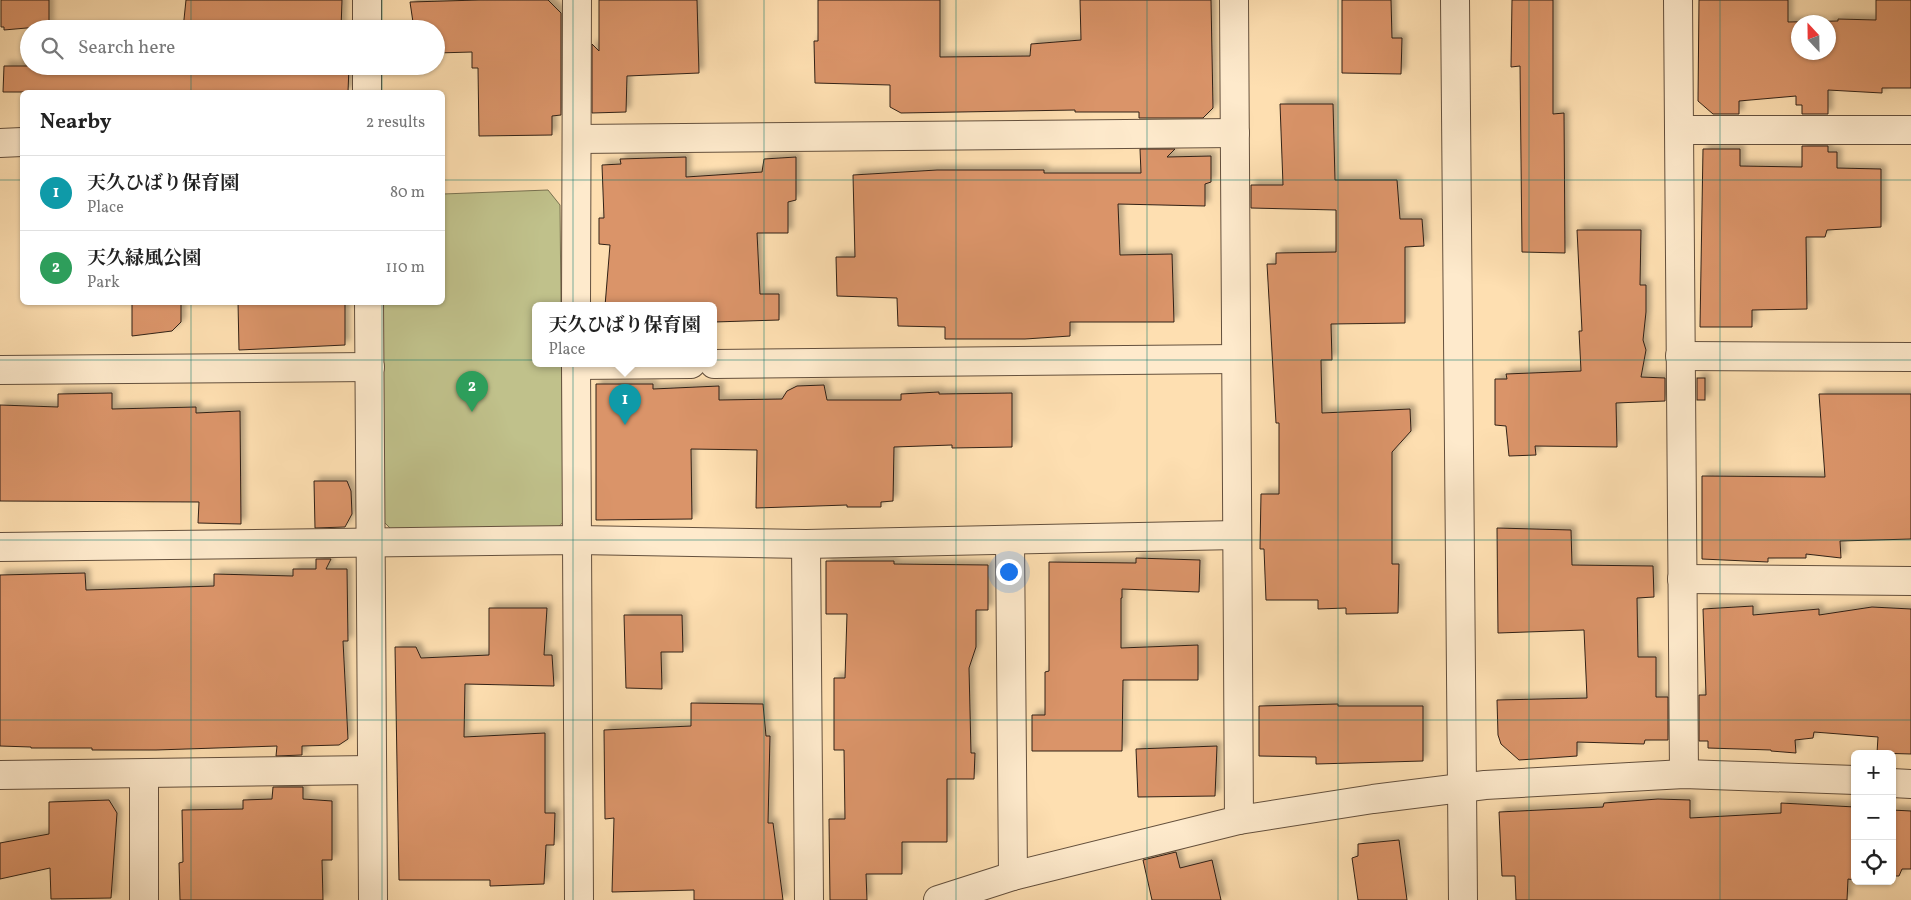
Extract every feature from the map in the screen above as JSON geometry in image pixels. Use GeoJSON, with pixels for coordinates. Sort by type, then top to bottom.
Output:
{"type":"FeatureCollection","features":[{"type":"Feature","properties":{"kind":"street"},"geometry":{"type":"LineString","coordinates":[[367,0],[367,20]]}},
{"type":"Feature","properties":{"kind":"street"},"geometry":{"type":"LineString","coordinates":[[576,302],[577,0]]}},
{"type":"Feature","properties":{"kind":"street"},"geometry":{"type":"LineString","coordinates":[[1234,0],[1238,820]]}},
{"type":"Feature","properties":{"kind":"street"},"geometry":{"type":"LineString","coordinates":[[1456,0],[1463,900]]}},
{"type":"Feature","properties":{"kind":"street"},"geometry":{"type":"LineString","coordinates":[[1678,0],[1684,774]]}},
{"type":"Feature","properties":{"kind":"street"},"geometry":{"type":"LineString","coordinates":[[367,75],[367,90]]}},
{"type":"Feature","properties":{"kind":"street"},"geometry":{"type":"LineString","coordinates":[[1679,130],[1911,130]]}},
{"type":"Feature","properties":{"kind":"street"},"geometry":{"type":"LineString","coordinates":[[577,139],[1235,133]]}},
{"type":"Feature","properties":{"kind":"street"},"geometry":{"type":"LineString","coordinates":[[0,143],[20,142]]}},
{"type":"Feature","properties":{"kind":"street"},"geometry":{"type":"LineString","coordinates":[[369,305],[373,900]]}},
{"type":"Feature","properties":{"kind":"street"},"geometry":{"type":"LineString","coordinates":[[1680,356],[1911,357]]}},
{"type":"Feature","properties":{"kind":"street"},"geometry":{"type":"LineString","coordinates":[[717,364],[1236,359]]}},
{"type":"Feature","properties":{"kind":"street"},"geometry":{"type":"LineString","coordinates":[[0,370],[370,367]]}},
{"type":"Feature","properties":{"kind":"street"},"geometry":{"type":"LineString","coordinates":[[576,367],[580,900]]}},
{"type":"Feature","properties":{"kind":"street"},"geometry":{"type":"LineString","coordinates":[[0,547],[578,540],[806,544],[1237,535]]}},
{"type":"Feature","properties":{"kind":"street"},"geometry":{"type":"LineString","coordinates":[[1010,541],[1012,876]]}},
{"type":"Feature","properties":{"kind":"street"},"geometry":{"type":"LineString","coordinates":[[806,544],[809,900]]}},
{"type":"Feature","properties":{"kind":"street"},"geometry":{"type":"LineString","coordinates":[[1682,579],[1911,581]]}},
{"type":"Feature","properties":{"kind":"street"},"geometry":{"type":"LineString","coordinates":[[0,775],[371,770]]}},
{"type":"Feature","properties":{"kind":"street"},"geometry":{"type":"LineString","coordinates":[[144,774],[144,900]]}},
{"type":"Feature","properties":{"kind":"street"},"geometry":{"type":"LineString","coordinates":[[938,900],[1012,876],[1238,820],[1373,799],[1486,785],[1684,774],[1851,780]]}},
{"type":"Feature","properties":{"kind":"street"},"geometry":{"type":"LineString","coordinates":[[1896,783],[1911,784]]}},
{"type":"Feature","properties":{"kind":"green space"},"geometry":{"type":"Polygon","coordinates":[[[548,190],[560,205],[561,302],[532,302],[532,367],[562,367],[563,522],[555,531],[395,533],[383,521],[381,305],[445,305],[445,194],[548,190]]]}},
{"type":"Feature","properties":{"kind":"building"},"geometry":{"type":"Polygon","coordinates":[[[1,0],[49,0],[49,20],[20,20],[20,29],[4,30],[4,27],[1,27],[1,0]]]}},
{"type":"Feature","properties":{"kind":"building"},"geometry":{"type":"Polygon","coordinates":[[[186,0],[342,0],[341,20],[184,20],[186,0]]]}},
{"type":"Feature","properties":{"kind":"building"},"geometry":{"type":"Polygon","coordinates":[[[548,0],[561,13],[561,115],[552,116],[552,135],[479,136],[478,68],[472,68],[472,52],[445,53],[445,20],[413,20],[410,2],[548,0]]]}},
{"type":"Feature","properties":{"kind":"building"},"geometry":{"type":"Polygon","coordinates":[[[599,0],[697,0],[699,73],[627,76],[626,112],[592,113],[592,44],[599,51],[599,0]]]}},
{"type":"Feature","properties":{"kind":"building"},"geometry":{"type":"Polygon","coordinates":[[[818,0],[940,0],[940,57],[1030,56],[1031,44],[1081,40],[1080,0],[1211,0],[1213,108],[1203,118],[1139,118],[1139,112],[1075,112],[1075,110],[901,113],[890,107],[890,85],[815,83],[814,41],[818,41],[818,0]]]}},
{"type":"Feature","properties":{"kind":"building"},"geometry":{"type":"Polygon","coordinates":[[[1342,0],[1391,0],[1392,38],[1402,38],[1401,74],[1342,73],[1342,0]]]}},
{"type":"Feature","properties":{"kind":"building"},"geometry":{"type":"Polygon","coordinates":[[[1512,0],[1553,0],[1553,114],[1564,113],[1565,253],[1522,252],[1520,66],[1511,67],[1512,0]]]}},
{"type":"Feature","properties":{"kind":"building"},"geometry":{"type":"Polygon","coordinates":[[[1699,0],[1788,0],[1788,22],[1791,22],[1791,60],[1836,60],[1836,21],[1838,19],[1876,20],[1876,0],[1911,0],[1911,88],[1882,88],[1882,93],[1828,90],[1828,114],[1802,114],[1802,105],[1796,105],[1796,96],[1739,101],[1739,114],[1713,114],[1698,101],[1699,0]]]}},
{"type":"Feature","properties":{"kind":"building"},"geometry":{"type":"Polygon","coordinates":[[[4,66],[20,66],[20,75],[349,75],[348,90],[20,90],[20,92],[3,92],[4,66]]]}},
{"type":"Feature","properties":{"kind":"building"},"geometry":{"type":"Polygon","coordinates":[[[1280,104],[1333,104],[1335,180],[1397,180],[1400,219],[1422,219],[1424,246],[1405,247],[1405,323],[1331,324],[1332,360],[1321,360],[1322,413],[1410,409],[1411,431],[1392,452],[1392,564],[1399,564],[1398,613],[1346,614],[1346,608],[1318,609],[1318,600],[1266,600],[1264,549],[1260,549],[1261,494],[1279,494],[1279,423],[1276,423],[1267,264],[1276,264],[1276,253],[1336,252],[1336,210],[1251,208],[1251,185],[1283,185],[1280,104]]]}},
{"type":"Feature","properties":{"kind":"building"},"geometry":{"type":"Polygon","coordinates":[[[1802,146],[1828,146],[1828,152],[1837,152],[1837,168],[1881,169],[1881,227],[1827,230],[1825,237],[1806,237],[1807,309],[1752,310],[1752,327],[1700,327],[1703,149],[1740,149],[1740,166],[1802,167],[1802,146]]]}},
{"type":"Feature","properties":{"kind":"building"},"geometry":{"type":"Polygon","coordinates":[[[1140,149],[1175,149],[1167,157],[1211,156],[1211,182],[1205,184],[1205,206],[1118,204],[1120,255],[1172,254],[1174,322],[1070,322],[1070,336],[1025,339],[945,339],[945,327],[898,326],[897,298],[837,296],[836,257],[855,257],[853,175],[937,170],[1044,170],[1044,173],[1141,173],[1140,149]]]}},
{"type":"Feature","properties":{"kind":"building"},"geometry":{"type":"Polygon","coordinates":[[[686,157],[686,177],[762,172],[764,159],[796,157],[796,200],[788,202],[788,233],[757,233],[760,294],[779,294],[779,320],[717,322],[717,302],[605,302],[610,245],[599,244],[599,218],[604,218],[602,165],[621,164],[620,159],[686,157]]]}},
{"type":"Feature","properties":{"kind":"building"},"geometry":{"type":"Polygon","coordinates":[[[1577,230],[1641,230],[1640,285],[1646,285],[1643,340],[1646,350],[1641,377],[1665,378],[1665,401],[1616,403],[1617,447],[1535,446],[1536,455],[1509,456],[1506,426],[1495,425],[1495,379],[1507,379],[1506,374],[1581,371],[1579,331],[1582,331],[1577,230]]]}},
{"type":"Feature","properties":{"kind":"building"},"geometry":{"type":"Polygon","coordinates":[[[132,305],[181,305],[181,322],[172,331],[132,336],[132,305]]]}},
{"type":"Feature","properties":{"kind":"building"},"geometry":{"type":"Polygon","coordinates":[[[238,305],[345,305],[345,345],[239,350],[238,305]]]}},
{"type":"Feature","properties":{"kind":"building"},"geometry":{"type":"Polygon","coordinates":[[[1697,378],[1705,378],[1705,400],[1697,400],[1697,378]]]}},
{"type":"Feature","properties":{"kind":"building"},"geometry":{"type":"Polygon","coordinates":[[[596,384],[653,384],[653,389],[719,386],[719,400],[782,399],[787,391],[797,386],[824,385],[827,400],[901,400],[901,394],[939,392],[939,394],[1012,393],[1012,447],[952,448],[952,445],[894,447],[893,501],[881,502],[881,507],[847,507],[847,505],[756,508],[757,450],[691,449],[692,519],[596,520],[596,384]]]}},
{"type":"Feature","properties":{"kind":"building"},"geometry":{"type":"Polygon","coordinates":[[[112,393],[112,409],[196,407],[196,413],[240,411],[241,524],[198,523],[199,502],[0,501],[0,405],[58,407],[58,394],[112,393]]]}},
{"type":"Feature","properties":{"kind":"building"},"geometry":{"type":"Polygon","coordinates":[[[1819,394],[1911,394],[1911,539],[1840,541],[1841,558],[1806,554],[1806,558],[1768,558],[1768,562],[1702,559],[1702,476],[1825,477],[1819,394]]]}},
{"type":"Feature","properties":{"kind":"building"},"geometry":{"type":"Polygon","coordinates":[[[314,481],[347,481],[351,491],[352,514],[345,527],[315,528],[314,481]]]}},
{"type":"Feature","properties":{"kind":"building"},"geometry":{"type":"Polygon","coordinates":[[[1497,528],[1571,530],[1572,565],[1653,566],[1654,597],[1637,598],[1638,657],[1656,657],[1656,697],[1668,697],[1668,740],[1645,740],[1644,744],[1577,742],[1577,756],[1519,760],[1501,744],[1498,735],[1497,700],[1587,698],[1584,630],[1498,633],[1497,528]]]}},
{"type":"Feature","properties":{"kind":"building"},"geometry":{"type":"Polygon","coordinates":[[[1136,558],[1200,560],[1199,592],[1122,589],[1121,598],[1121,648],[1198,645],[1198,680],[1123,680],[1122,751],[1032,751],[1032,715],[1045,715],[1045,672],[1049,671],[1049,562],[1136,563],[1136,558]]]}},
{"type":"Feature","properties":{"kind":"building"},"geometry":{"type":"Polygon","coordinates":[[[316,559],[331,559],[326,569],[347,569],[348,641],[343,641],[348,739],[339,745],[302,746],[302,755],[276,756],[277,746],[92,750],[92,748],[0,746],[0,575],[85,573],[86,590],[214,586],[214,574],[293,576],[293,569],[316,569],[316,559]]]}},
{"type":"Feature","properties":{"kind":"building"},"geometry":{"type":"Polygon","coordinates":[[[826,561],[894,561],[894,564],[988,565],[988,610],[976,610],[976,647],[969,668],[971,753],[975,753],[974,779],[947,779],[947,842],[902,842],[902,874],[866,874],[867,900],[830,900],[829,819],[845,819],[844,750],[834,750],[834,678],[845,678],[847,614],[826,614],[826,561]]]}},
{"type":"Feature","properties":{"kind":"building"},"geometry":{"type":"Polygon","coordinates":[[[1753,606],[1753,615],[1819,609],[1819,615],[1872,607],[1911,609],[1911,754],[1896,754],[1896,750],[1877,750],[1878,737],[1814,732],[1813,738],[1795,740],[1796,753],[1771,750],[1708,748],[1708,741],[1699,741],[1699,695],[1706,695],[1703,609],[1753,606]]]}},
{"type":"Feature","properties":{"kind":"building"},"geometry":{"type":"Polygon","coordinates":[[[489,608],[547,608],[544,655],[552,655],[554,686],[465,684],[464,737],[545,733],[545,813],[555,813],[554,845],[546,845],[544,884],[490,886],[490,880],[399,880],[395,647],[416,647],[421,658],[489,655],[489,608]]]}},
{"type":"Feature","properties":{"kind":"building"},"geometry":{"type":"Polygon","coordinates":[[[624,615],[682,615],[683,652],[661,652],[662,689],[626,688],[624,615]]]}},
{"type":"Feature","properties":{"kind":"building"},"geometry":{"type":"Polygon","coordinates":[[[691,703],[763,704],[766,736],[770,736],[768,823],[773,823],[783,900],[694,900],[694,890],[612,892],[614,818],[605,819],[604,730],[691,726],[691,703]]]}},
{"type":"Feature","properties":{"kind":"building"},"geometry":{"type":"Polygon","coordinates":[[[1338,704],[1338,706],[1423,706],[1423,761],[1316,764],[1316,757],[1259,756],[1259,706],[1338,704]]]}},
{"type":"Feature","properties":{"kind":"building"},"geometry":{"type":"Polygon","coordinates":[[[1217,746],[1215,796],[1138,797],[1136,749],[1217,746]]]}},
{"type":"Feature","properties":{"kind":"building"},"geometry":{"type":"Polygon","coordinates":[[[273,787],[303,787],[303,799],[332,801],[332,860],[322,860],[323,900],[180,900],[179,863],[183,862],[182,810],[243,809],[243,800],[272,799],[273,787]]]}},
{"type":"Feature","properties":{"kind":"building"},"geometry":{"type":"Polygon","coordinates":[[[1658,799],[1690,800],[1690,818],[1781,813],[1781,803],[1851,807],[1851,879],[1848,879],[1847,900],[1516,900],[1515,876],[1502,876],[1499,812],[1603,807],[1604,803],[1658,799]]]}},
{"type":"Feature","properties":{"kind":"building"},"geometry":{"type":"Polygon","coordinates":[[[109,800],[117,813],[111,898],[51,899],[50,868],[0,879],[0,843],[49,834],[49,802],[109,800]]]}},
{"type":"Feature","properties":{"kind":"building"},"geometry":{"type":"Polygon","coordinates":[[[1896,810],[1911,811],[1911,869],[1902,869],[1899,876],[1896,876],[1896,810]]]}},
{"type":"Feature","properties":{"kind":"building"},"geometry":{"type":"Polygon","coordinates":[[[1399,840],[1407,900],[1358,900],[1352,858],[1358,856],[1358,844],[1399,840]]]}},
{"type":"Feature","properties":{"kind":"building"},"geometry":{"type":"Polygon","coordinates":[[[1176,852],[1180,868],[1212,860],[1221,900],[1152,900],[1143,860],[1176,852]]]}},
{"type":"Feature","properties":{"kind":"place","name":"天久緑風公園"},"geometry":{"type":"Point","coordinates":[472,412]}},
{"type":"Feature","properties":{"kind":"place","name":"天久ひばり保育園"},"geometry":{"type":"Point","coordinates":[625,425]}}]}
